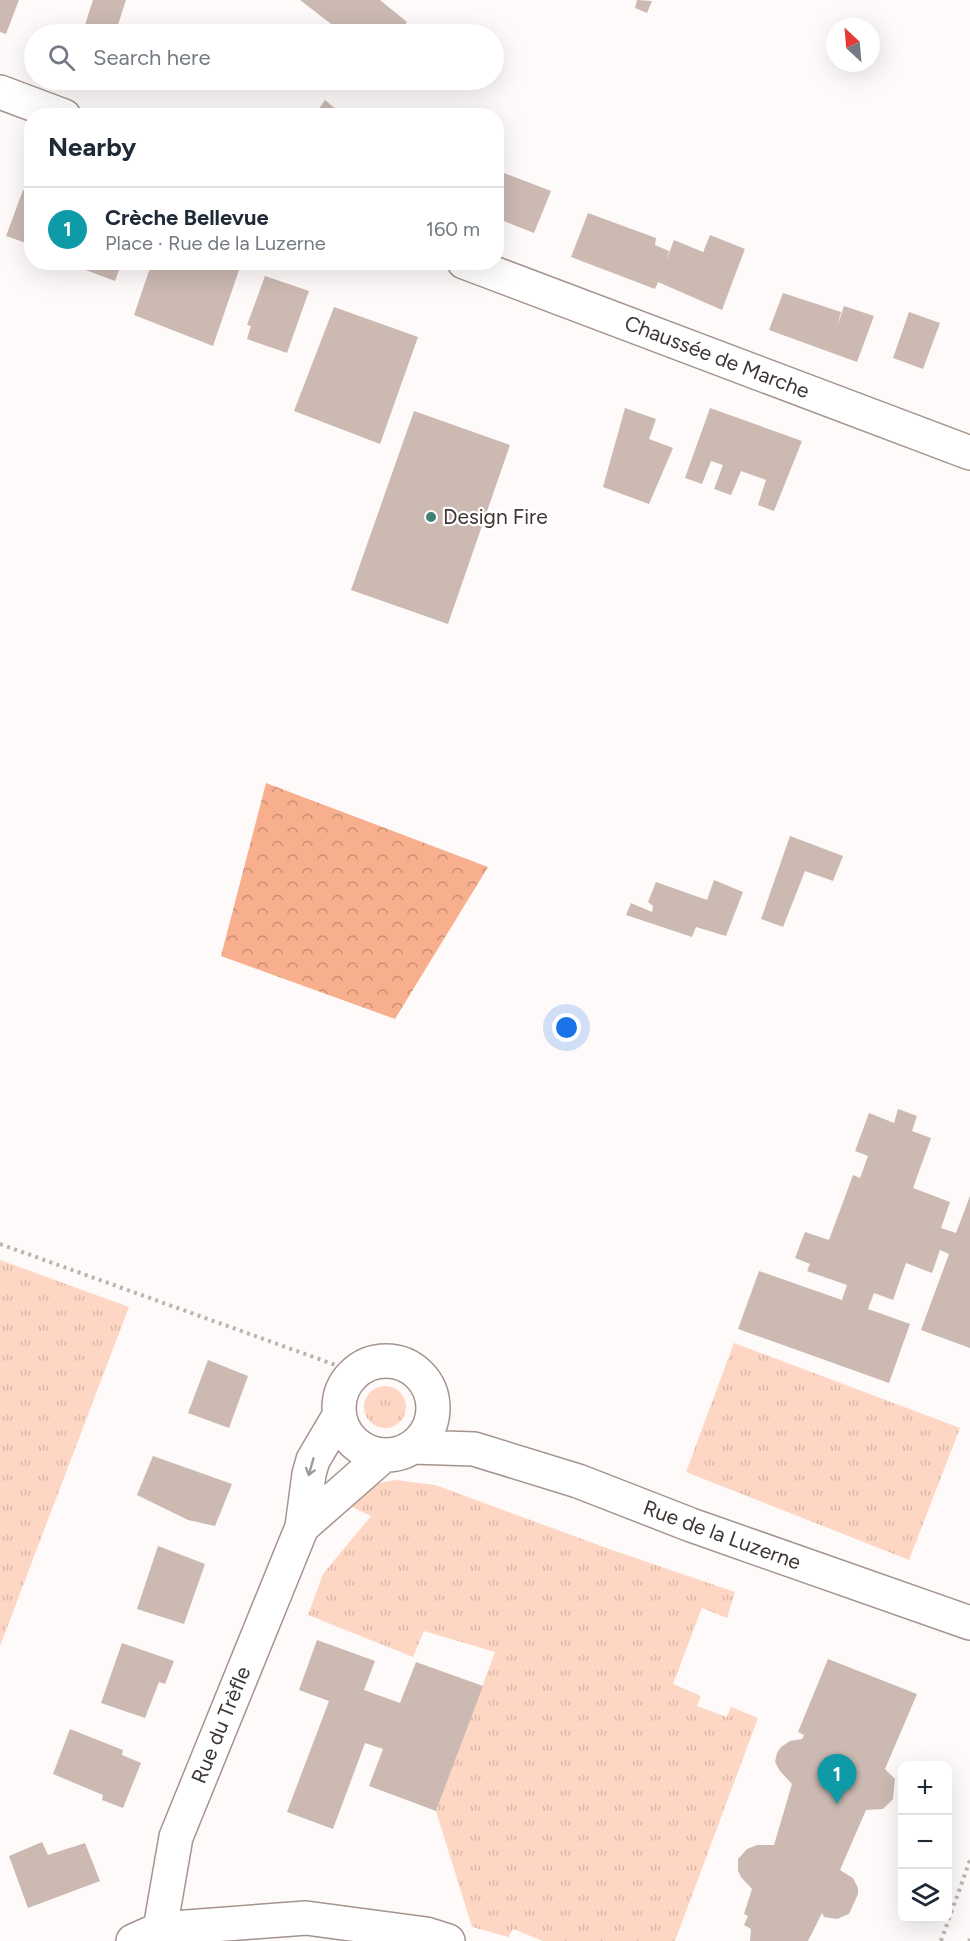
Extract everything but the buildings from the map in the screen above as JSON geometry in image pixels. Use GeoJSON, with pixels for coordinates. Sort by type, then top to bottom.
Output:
{"type":"FeatureCollection","features":[{"type":"Feature","properties":{"kind":"street"},"geometry":{"type":"LineString","coordinates":[[0,92],[43,108]]}},
{"type":"Feature","properties":{"kind":"street","name":"Chaussée de Marche"},"geometry":{"type":"LineString","coordinates":[[485,270],[970,453]]}},
{"type":"Feature","properties":{"kind":"street"},"geometry":{"type":"LineString","coordinates":[[383,1361],[398,1362],[412,1368],[431,1392],[433,1407],[431,1423],[424,1436],[398,1451],[369,1452],[356,1444],[345,1432],[339,1416],[339,1400],[345,1385],[355,1372],[368,1364],[383,1361]]}},
{"type":"Feature","properties":{"kind":"street","name":"Rue de la Luzerne"},"geometry":{"type":"LineString","coordinates":[[433,1407],[474,1449]]}},
{"type":"Feature","properties":{"kind":"street","name":"Rue du Trèfle"},"geometry":{"type":"LineString","coordinates":[[146,1935],[176,1837],[302,1527],[313,1460],[339,1416]]}},
{"type":"Feature","properties":{"kind":"street","name":"Rue de la Luzerne"},"geometry":{"type":"LineString","coordinates":[[398,1451],[474,1449],[578,1482],[691,1526],[970,1623]]}},
{"type":"Feature","properties":{"kind":"street","name":"Rue du Trèfle"},"geometry":{"type":"LineString","coordinates":[[302,1527],[398,1451]]}},
{"type":"Feature","properties":{"kind":"street"},"geometry":{"type":"LineString","coordinates":[[146,1935],[306,1918],[426,1934],[448,1941]]}},
{"type":"Feature","properties":{"kind":"path"},"geometry":{"type":"LineString","coordinates":[[0,1244],[355,1372]]}},
{"type":"Feature","properties":{"kind":"path"},"geometry":{"type":"LineString","coordinates":[[941,1941],[970,1860]]}},
{"type":"Feature","properties":{"kind":"green space"},"geometry":{"type":"Polygon","coordinates":[[[266,783],[488,867],[395,1019],[221,956],[266,783]]]}},
{"type":"Feature","properties":{"kind":"green space"},"geometry":{"type":"Polygon","coordinates":[[[0,1260],[129,1307],[0,1646],[0,1260]]]}},
{"type":"Feature","properties":{"kind":"green space"},"geometry":{"type":"Polygon","coordinates":[[[734,1343],[960,1428],[909,1560],[686,1472],[734,1343]]]}},
{"type":"Feature","properties":{"kind":"green space"},"geometry":{"type":"Polygon","coordinates":[[[385,1386],[400,1392],[406,1407],[400,1422],[385,1428],[370,1422],[364,1407],[370,1392],[385,1386]]]}},
{"type":"Feature","properties":{"kind":"green space"},"geometry":{"type":"Polygon","coordinates":[[[395,1480],[435,1485],[735,1592],[727,1618],[702,1608],[673,1684],[701,1696],[697,1706],[727,1717],[731,1707],[758,1718],[675,1941],[543,1941],[513,1929],[509,1937],[472,1927],[436,1811],[495,1652],[424,1631],[413,1657],[308,1615],[323,1574],[371,1516],[352,1507],[365,1486],[395,1480]]]}},
{"type":"Feature","properties":{"kind":"place","name":"Design Fire"},"geometry":{"type":"Point","coordinates":[431,517]}},
{"type":"Feature","properties":{"kind":"place","name":"Crèche Bellevue"},"geometry":{"type":"Point","coordinates":[837,1804]}}]}
